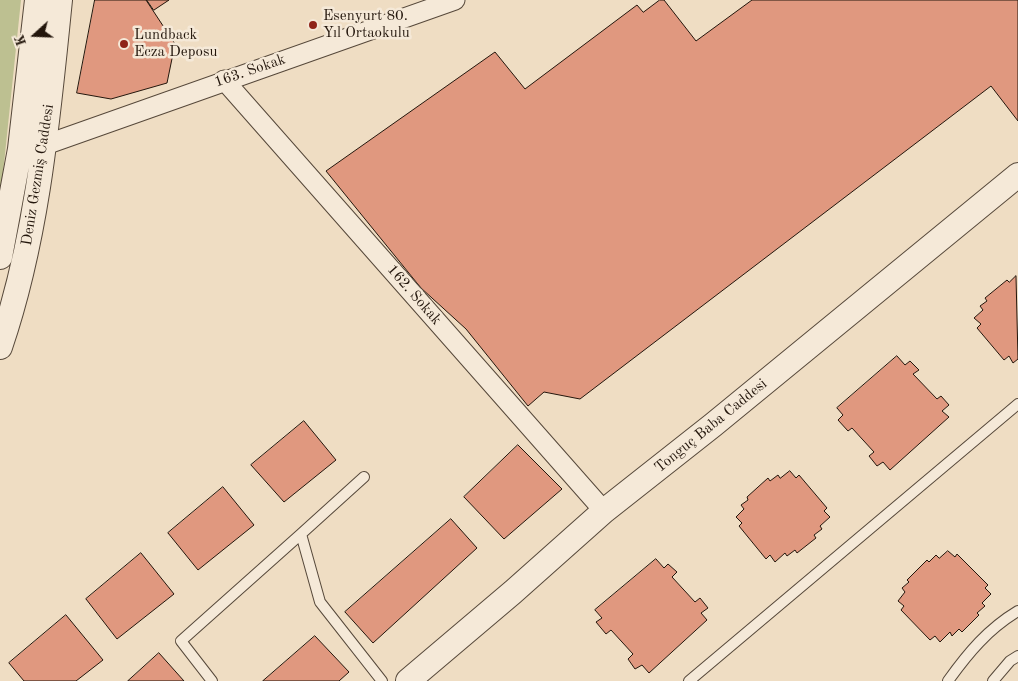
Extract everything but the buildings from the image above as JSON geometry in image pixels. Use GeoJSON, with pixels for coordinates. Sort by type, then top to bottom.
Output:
{"type":"FeatureCollection","features":[{"type":"Feature","properties":{"kind":"street","name":"Deniz Gezmiş Caddesi"},"geometry":{"type":"LineString","coordinates":[[0,257],[20,149],[37,0]]}},
{"type":"Feature","properties":{"kind":"street","name":"Deniz Gezmiş Caddesi"},"geometry":{"type":"LineString","coordinates":[[0,347],[17,298],[45,144],[60,0]]}},
{"type":"Feature","properties":{"kind":"street","name":"163. Sokak"},"geometry":{"type":"LineString","coordinates":[[45,144],[455,0]]}},
{"type":"Feature","properties":{"kind":"street","name":"162. Sokak"},"geometry":{"type":"LineString","coordinates":[[224,80],[604,510]]}},
{"type":"Feature","properties":{"kind":"street","name":"Tonguç Baba Caddesi"},"geometry":{"type":"LineString","coordinates":[[408,681],[513,592],[604,510],[713,425],[1015,181]]}},
{"type":"Feature","properties":{"kind":"lane"},"geometry":{"type":"LineString","coordinates":[[689,681],[1018,404]]}},
{"type":"Feature","properties":{"kind":"lane"},"geometry":{"type":"LineString","coordinates":[[212,681],[181,641],[364,477]]}},
{"type":"Feature","properties":{"kind":"lane"},"geometry":{"type":"LineString","coordinates":[[301,534],[320,602],[382,681]]}},
{"type":"Feature","properties":{"kind":"lane"},"geometry":{"type":"LineString","coordinates":[[948,681],[968,652],[998,623],[1018,611]]}},
{"type":"Feature","properties":{"kind":"lane"},"geometry":{"type":"LineString","coordinates":[[993,681],[1010,661],[1018,656]]}},
{"type":"Feature","properties":{"kind":"green space"},"geometry":{"type":"Polygon","coordinates":[[[0,0],[21,0],[0,202],[0,0]]]}},
{"type":"Feature","properties":{"kind":"place","name":"Esenyurt 80. Yıl Ortaokulu"},"geometry":{"type":"Point","coordinates":[313,25]}},
{"type":"Feature","properties":{"kind":"place","name":"Lundback Ecza Deposu"},"geometry":{"type":"Point","coordinates":[124,44]}}]}
